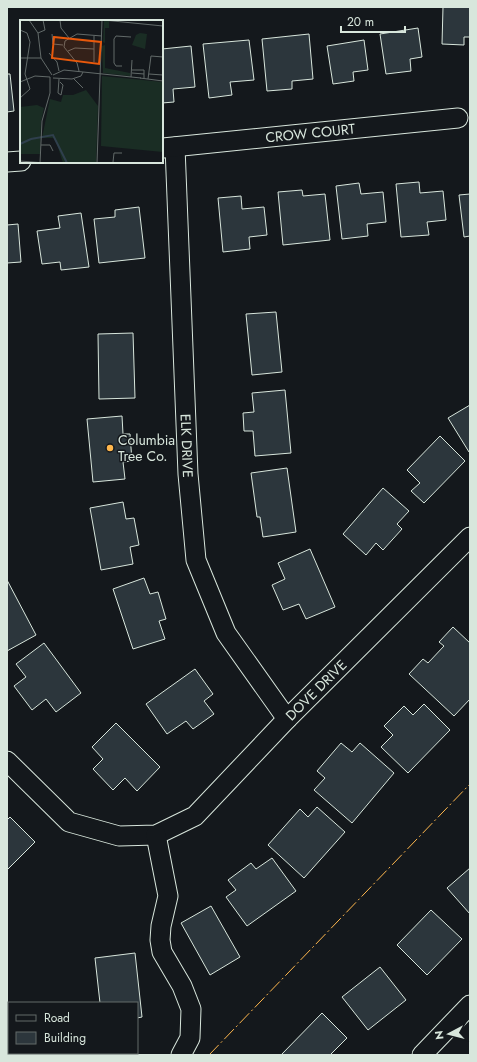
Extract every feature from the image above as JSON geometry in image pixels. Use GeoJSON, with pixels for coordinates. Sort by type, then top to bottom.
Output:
{"type":"FeatureCollection","features":[{"type":"Feature","properties":{"kind":"street","name":"CROW COURT"},"geometry":{"type":"LineString","coordinates":[[168,147],[458,118]]}},
{"type":"Feature","properties":{"kind":"street","name":"ELK DRIVE"},"geometry":{"type":"LineString","coordinates":[[168,147],[188,474],[196,560],[226,634],[287,719]]}},
{"type":"Feature","properties":{"kind":"street"},"geometry":{"type":"LineString","coordinates":[[7,162],[20,161]]}},
{"type":"Feature","properties":{"kind":"street","name":"DOVE DRIVE"},"geometry":{"type":"LineString","coordinates":[[7,761],[69,822],[119,836],[156,835],[195,816],[287,719],[470,537]]}},
{"type":"Feature","properties":{"kind":"street"},"geometry":{"type":"LineString","coordinates":[[156,835],[168,896],[160,926],[162,952],[182,986],[190,1010],[190,1038],[181,1055]]}},
{"type":"Feature","properties":{"kind":"street"},"geometry":{"type":"LineString","coordinates":[[422,1055],[470,1005]]}},
{"type":"Feature","properties":{"kind":"building"},"geometry":{"type":"Polygon","coordinates":[[[443,7],[470,7],[470,37],[464,37],[464,45],[442,44],[443,7]]]}},
{"type":"Feature","properties":{"kind":"building"},"geometry":{"type":"Polygon","coordinates":[[[418,28],[422,57],[410,59],[411,71],[386,74],[380,34],[418,28]]]}},
{"type":"Feature","properties":{"kind":"building"},"geometry":{"type":"Polygon","coordinates":[[[309,34],[313,79],[292,81],[292,89],[267,91],[262,39],[309,34]]]}},
{"type":"Feature","properties":{"kind":"building"},"geometry":{"type":"Polygon","coordinates":[[[249,40],[254,80],[230,82],[232,95],[209,98],[203,44],[249,40]]]}},
{"type":"Feature","properties":{"kind":"building"},"geometry":{"type":"Polygon","coordinates":[[[364,40],[368,70],[353,72],[354,81],[333,84],[327,46],[364,40]]]}},
{"type":"Feature","properties":{"kind":"building"},"geometry":{"type":"Polygon","coordinates":[[[191,46],[195,87],[173,89],[174,102],[163,103],[163,49],[191,46]]]}},
{"type":"Feature","properties":{"kind":"building"},"geometry":{"type":"Polygon","coordinates":[[[7,74],[10,74],[14,111],[7,112],[7,74]]]}},
{"type":"Feature","properties":{"kind":"building"},"geometry":{"type":"Polygon","coordinates":[[[419,182],[420,193],[443,191],[446,220],[427,222],[429,235],[401,237],[396,184],[419,182]]]}},
{"type":"Feature","properties":{"kind":"building"},"geometry":{"type":"Polygon","coordinates":[[[359,183],[361,194],[383,192],[386,222],[367,224],[368,236],[342,239],[336,186],[359,183]]]}},
{"type":"Feature","properties":{"kind":"building"},"geometry":{"type":"Polygon","coordinates":[[[302,190],[303,196],[325,194],[330,240],[283,245],[278,192],[302,190]]]}},
{"type":"Feature","properties":{"kind":"building"},"geometry":{"type":"Polygon","coordinates":[[[470,194],[470,236],[464,237],[459,195],[470,194]]]}},
{"type":"Feature","properties":{"kind":"building"},"geometry":{"type":"Polygon","coordinates":[[[241,196],[242,209],[264,207],[267,235],[249,237],[250,249],[223,252],[218,198],[241,196]]]}},
{"type":"Feature","properties":{"kind":"building"},"geometry":{"type":"Polygon","coordinates":[[[139,207],[145,258],[99,263],[94,219],[115,217],[115,210],[139,207]]]}},
{"type":"Feature","properties":{"kind":"building"},"geometry":{"type":"Polygon","coordinates":[[[81,213],[89,267],[61,270],[60,262],[42,264],[37,231],[60,228],[58,216],[81,213]]]}},
{"type":"Feature","properties":{"kind":"building"},"geometry":{"type":"Polygon","coordinates":[[[18,224],[21,262],[7,263],[7,225],[18,224]]]}},
{"type":"Feature","properties":{"kind":"building"},"geometry":{"type":"Polygon","coordinates":[[[276,312],[282,372],[252,375],[246,314],[276,312]]]}},
{"type":"Feature","properties":{"kind":"building"},"geometry":{"type":"Polygon","coordinates":[[[133,333],[135,398],[99,399],[98,334],[133,333]]]}},
{"type":"Feature","properties":{"kind":"building"},"geometry":{"type":"Polygon","coordinates":[[[285,390],[291,453],[255,456],[253,431],[244,431],[243,413],[254,412],[252,393],[285,390]]]}},
{"type":"Feature","properties":{"kind":"building"},"geometry":{"type":"Polygon","coordinates":[[[470,405],[470,452],[469,452],[448,418],[470,405]]]}},
{"type":"Feature","properties":{"kind":"building","name":"Columbia Tree Co."},"geometry":{"type":"Polygon","coordinates":[[[122,416],[123,434],[130,434],[132,461],[123,462],[125,479],[93,482],[87,419],[122,416]]]}},
{"type":"Feature","properties":{"kind":"building"},"geometry":{"type":"Polygon","coordinates":[[[440,436],[465,461],[424,503],[411,491],[420,483],[407,470],[440,436]]]}},
{"type":"Feature","properties":{"kind":"building"},"geometry":{"type":"Polygon","coordinates":[[[287,468],[296,532],[263,537],[260,517],[257,517],[251,473],[287,468]]]}},
{"type":"Feature","properties":{"kind":"building"},"geometry":{"type":"Polygon","coordinates":[[[383,488],[409,511],[397,524],[402,529],[383,550],[376,543],[366,555],[343,534],[383,488]]]}},
{"type":"Feature","properties":{"kind":"building"},"geometry":{"type":"Polygon","coordinates":[[[123,502],[126,519],[134,518],[139,545],[130,547],[133,564],[101,570],[90,508],[123,502]]]}},
{"type":"Feature","properties":{"kind":"building"},"geometry":{"type":"Polygon","coordinates":[[[310,549],[335,607],[306,619],[299,604],[283,610],[272,585],[285,579],[278,563],[310,549]]]}},
{"type":"Feature","properties":{"kind":"building"},"geometry":{"type":"Polygon","coordinates":[[[144,578],[150,594],[158,592],[166,619],[159,621],[165,639],[133,649],[113,589],[144,578]]]}},
{"type":"Feature","properties":{"kind":"building"},"geometry":{"type":"Polygon","coordinates":[[[7,580],[36,635],[7,651],[7,580]]]}},
{"type":"Feature","properties":{"kind":"building"},"geometry":{"type":"Polygon","coordinates":[[[453,627],[470,643],[470,699],[454,716],[409,674],[423,659],[428,663],[444,646],[439,642],[453,627]]]}},
{"type":"Feature","properties":{"kind":"building"},"geometry":{"type":"Polygon","coordinates":[[[44,643],[81,693],[56,712],[46,699],[32,710],[14,686],[26,677],[16,664],[44,643]]]}},
{"type":"Feature","properties":{"kind":"building"},"geometry":{"type":"Polygon","coordinates":[[[195,669],[213,694],[204,701],[214,714],[193,729],[186,721],[167,734],[146,704],[195,669]]]}},
{"type":"Feature","properties":{"kind":"building"},"geometry":{"type":"Polygon","coordinates":[[[424,704],[450,730],[408,773],[381,747],[393,735],[384,726],[404,706],[413,715],[424,704]]]}},
{"type":"Feature","properties":{"kind":"building"},"geometry":{"type":"Polygon","coordinates":[[[116,723],[160,767],[137,791],[125,778],[113,790],[93,769],[103,759],[92,747],[116,723]]]}},
{"type":"Feature","properties":{"kind":"building"},"geometry":{"type":"Polygon","coordinates":[[[341,743],[352,752],[360,743],[394,773],[352,823],[314,790],[325,778],[317,771],[341,743]]]}},
{"type":"Feature","properties":{"kind":"building"},"geometry":{"type":"Polygon","coordinates":[[[317,807],[345,832],[304,878],[268,845],[300,809],[308,817],[317,807]]]}},
{"type":"Feature","properties":{"kind":"building"},"geometry":{"type":"Polygon","coordinates":[[[10,817],[35,842],[7,870],[7,820],[10,817]]]}},
{"type":"Feature","properties":{"kind":"building"},"geometry":{"type":"Polygon","coordinates":[[[272,858],[296,891],[247,926],[226,897],[236,890],[228,880],[251,863],[256,869],[272,858]]]}},
{"type":"Feature","properties":{"kind":"building"},"geometry":{"type":"Polygon","coordinates":[[[470,868],[470,914],[447,888],[470,868]]]}},
{"type":"Feature","properties":{"kind":"building"},"geometry":{"type":"Polygon","coordinates":[[[211,906],[240,957],[210,975],[181,923],[211,906]]]}},
{"type":"Feature","properties":{"kind":"building"},"geometry":{"type":"Polygon","coordinates":[[[431,910],[462,939],[427,975],[397,945],[431,910]]]}},
{"type":"Feature","properties":{"kind":"building"},"geometry":{"type":"Polygon","coordinates":[[[135,953],[142,1017],[138,1018],[138,1002],[100,1002],[95,958],[135,953]]]}},
{"type":"Feature","properties":{"kind":"building"},"geometry":{"type":"Polygon","coordinates":[[[380,967],[406,1000],[368,1030],[342,997],[380,967]]]}},
{"type":"Feature","properties":{"kind":"building"},"geometry":{"type":"Polygon","coordinates":[[[322,1013],[347,1038],[330,1055],[281,1055],[322,1013]]]}},
{"type":"Feature","properties":{"kind":"building"},"geometry":{"type":"Polygon","coordinates":[[[8,1037],[8,1054],[27,1055],[7,1055],[8,1037]]]}},
{"type":"Feature","properties":{"kind":"building"},"geometry":{"type":"Polygon","coordinates":[[[42,1054],[104,1054],[104,1055],[42,1054]]]}},
{"type":"Feature","properties":{"kind":"power"},"geometry":{"type":"LineString","coordinates":[[209,1055],[470,784]]}},
{"type":"Feature","properties":{"kind":"place","name":"Columbia Tree Co."},"geometry":{"type":"Point","coordinates":[110,448]}}]}
